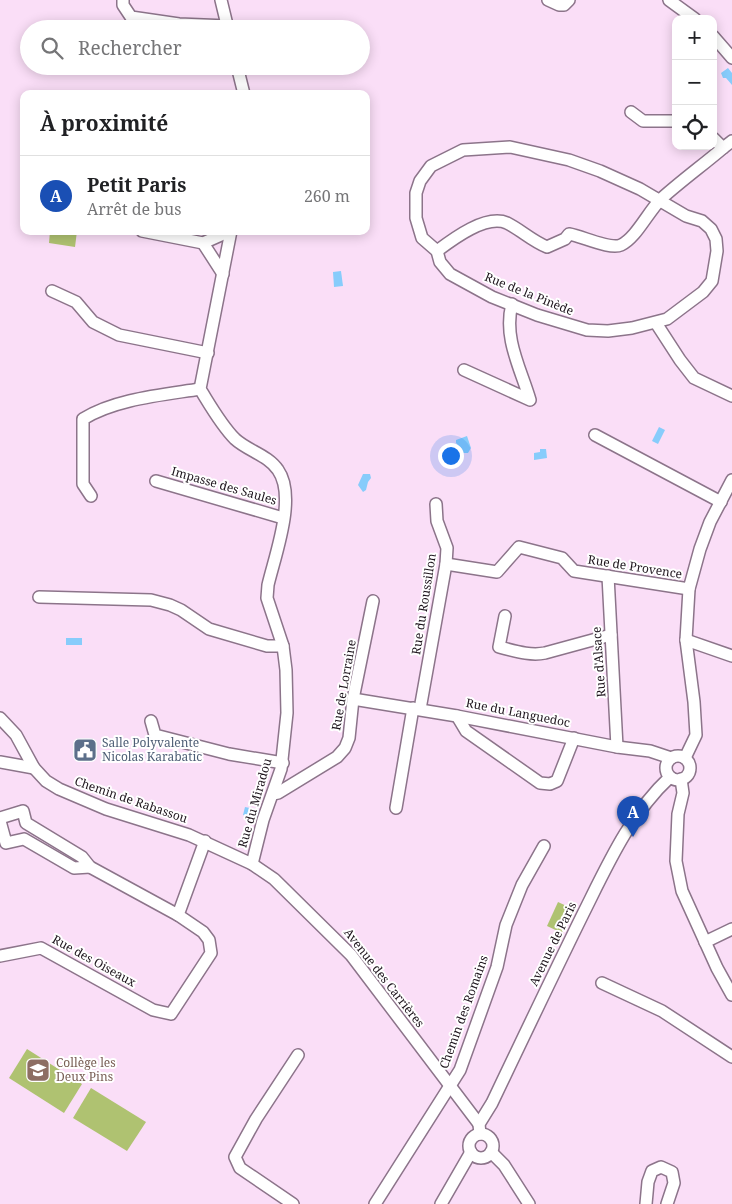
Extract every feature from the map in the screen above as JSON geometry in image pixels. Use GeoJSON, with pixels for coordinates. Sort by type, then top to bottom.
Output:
{"type":"FeatureCollection","features":[{"type":"Feature","properties":{"kind":"street"},"geometry":{"type":"LineString","coordinates":[[124,0],[122,5],[131,17],[152,20]]}},
{"type":"Feature","properties":{"kind":"street"},"geometry":{"type":"LineString","coordinates":[[222,0],[226,20]]}},
{"type":"Feature","properties":{"kind":"street"},"geometry":{"type":"LineString","coordinates":[[548,0],[559,6],[564,5],[569,0]]}},
{"type":"Feature","properties":{"kind":"street"},"geometry":{"type":"LineString","coordinates":[[669,0],[689,15]]}},
{"type":"Feature","properties":{"kind":"street"},"geometry":{"type":"LineString","coordinates":[[717,41],[732,58]]}},
{"type":"Feature","properties":{"kind":"street"},"geometry":{"type":"LineString","coordinates":[[239,75],[243,90]]}},
{"type":"Feature","properties":{"kind":"street"},"geometry":{"type":"LineString","coordinates":[[631,112],[644,121],[672,121]]}},
{"type":"Feature","properties":{"kind":"street"},"geometry":{"type":"LineString","coordinates":[[437,251],[451,240],[484,222],[505,222],[547,247],[565,239],[569,234],[613,247],[621,245],[636,232],[661,200],[728,144]]}},
{"type":"Feature","properties":{"kind":"street","name":"Rue de la Pinède"},"geometry":{"type":"LineString","coordinates":[[510,147],[569,160],[608,174],[661,200],[686,216],[702,221],[711,229],[716,239],[717,251],[712,281],[704,292],[667,319],[656,323],[608,331],[587,330],[566,325],[492,297],[450,274],[440,262],[437,251],[422,238],[416,218],[416,193],[420,181],[431,166],[463,150],[482,148],[510,147]]}},
{"type":"Feature","properties":{"kind":"street"},"geometry":{"type":"LineString","coordinates":[[161,235],[203,244],[222,235]]}},
{"type":"Feature","properties":{"kind":"street"},"geometry":{"type":"LineString","coordinates":[[91,496],[83,484],[83,419],[96,411],[160,394],[200,389],[229,235]]}},
{"type":"Feature","properties":{"kind":"street"},"geometry":{"type":"LineString","coordinates":[[203,244],[223,274]]}},
{"type":"Feature","properties":{"kind":"street"},"geometry":{"type":"LineString","coordinates":[[52,291],[76,302],[92,322],[119,335],[208,353]]}},
{"type":"Feature","properties":{"kind":"street"},"geometry":{"type":"LineString","coordinates":[[464,370],[530,400],[511,340],[509,314],[512,304]]}},
{"type":"Feature","properties":{"kind":"street"},"geometry":{"type":"LineString","coordinates":[[656,323],[694,378],[732,396]]}},
{"type":"Feature","properties":{"kind":"street","name":"Rue du Miradou"},"geometry":{"type":"LineString","coordinates":[[200,389],[236,439],[268,460],[278,470],[284,483],[287,501],[268,585],[267,598],[283,646],[286,670],[287,713],[283,763],[263,820],[252,864]]}},
{"type":"Feature","properties":{"kind":"street"},"geometry":{"type":"LineString","coordinates":[[595,435],[720,502]]}},
{"type":"Feature","properties":{"kind":"street"},"geometry":{"type":"LineString","coordinates":[[685,758],[696,734],[686,640],[689,589],[700,549],[720,502],[732,480]]}},
{"type":"Feature","properties":{"kind":"street","name":"Impasse des Saules"},"geometry":{"type":"LineString","coordinates":[[156,481],[283,518]]}},
{"type":"Feature","properties":{"kind":"street","name":"Rue du Roussillon"},"geometry":{"type":"LineString","coordinates":[[396,808],[446,564],[447,548],[437,521],[436,504]]}},
{"type":"Feature","properties":{"kind":"street","name":"Rue de Provence"},"geometry":{"type":"LineString","coordinates":[[446,564],[497,572],[519,547],[562,558],[574,571],[689,589]]}},
{"type":"Feature","properties":{"kind":"street","name":"Rue d'Alsace"},"geometry":{"type":"LineString","coordinates":[[608,576],[618,747]]}},
{"type":"Feature","properties":{"kind":"street"},"geometry":{"type":"LineString","coordinates":[[39,597],[151,600],[181,610],[209,628],[267,646],[283,646]]}},
{"type":"Feature","properties":{"kind":"street","name":"Rue de Lorraine"},"geometry":{"type":"LineString","coordinates":[[273,794],[278,793],[337,756],[345,748],[349,738],[354,700],[374,601]]}},
{"type":"Feature","properties":{"kind":"street"},"geometry":{"type":"LineString","coordinates":[[505,616],[499,647],[520,653],[545,654],[611,635]]}},
{"type":"Feature","properties":{"kind":"street"},"geometry":{"type":"LineString","coordinates":[[686,640],[732,656]]}},
{"type":"Feature","properties":{"kind":"street","name":"Rue du Languedoc"},"geometry":{"type":"LineString","coordinates":[[354,700],[458,716],[618,747],[650,751],[671,758]]}},
{"type":"Feature","properties":{"kind":"street","name":"Rue du Languedoc"},"geometry":{"type":"LineString","coordinates":[[458,716],[466,731],[540,784],[550,784],[557,781],[574,738]]}},
{"type":"Feature","properties":{"kind":"street","name":"Chemin de Rabassou"},"geometry":{"type":"LineString","coordinates":[[0,718],[16,735],[34,768],[46,781],[59,789],[106,809],[205,841],[252,864]]}},
{"type":"Feature","properties":{"kind":"street"},"geometry":{"type":"LineString","coordinates":[[152,721],[155,735],[229,754],[283,763]]}},
{"type":"Feature","properties":{"kind":"street"},"geometry":{"type":"LineString","coordinates":[[675,778],[687,775],[690,768],[688,760],[685,758],[678,756],[671,758],[666,767],[675,778],[683,793],[678,814],[677,872],[682,891],[717,968],[732,995]]}},
{"type":"Feature","properties":{"kind":"street"},"geometry":{"type":"LineString","coordinates":[[0,762],[34,768]]}},
{"type":"Feature","properties":{"kind":"street","name":"Avenue de Paris"},"geometry":{"type":"LineString","coordinates":[[480,1129],[610,861],[653,793],[675,778]]}},
{"type":"Feature","properties":{"kind":"street"},"geometry":{"type":"LineString","coordinates":[[90,867],[74,868],[24,838],[6,843],[0,820],[23,811],[26,824],[82,857],[90,867],[178,915],[205,841]]}},
{"type":"Feature","properties":{"kind":"street","name":"Chemin des Romains"},"geometry":{"type":"LineString","coordinates":[[377,1201],[444,1092],[450,1087],[460,1070],[497,967],[506,925],[522,885],[544,846]]}},
{"type":"Feature","properties":{"kind":"street","name":"Avenue des Carrières"},"geometry":{"type":"LineString","coordinates":[[252,864],[274,879],[351,955],[480,1129]]}},
{"type":"Feature","properties":{"kind":"street","name":"Rue des Oiseaux"},"geometry":{"type":"LineString","coordinates":[[0,956],[41,948],[154,1010],[172,1014],[211,953],[209,940],[203,932],[178,915]]}},
{"type":"Feature","properties":{"kind":"street"},"geometry":{"type":"LineString","coordinates":[[705,942],[732,929]]}},
{"type":"Feature","properties":{"kind":"street"},"geometry":{"type":"LineString","coordinates":[[602,983],[662,1011],[732,1057]]}},
{"type":"Feature","properties":{"kind":"street"},"geometry":{"type":"LineString","coordinates":[[293,1204],[240,1168],[235,1157],[256,1119],[298,1055]]}},
{"type":"Feature","properties":{"kind":"street"},"geometry":{"type":"LineString","coordinates":[[480,1129],[492,1141],[493,1148],[485,1157],[477,1157],[470,1148],[471,1141],[480,1129]]}},
{"type":"Feature","properties":{"kind":"street"},"geometry":{"type":"LineString","coordinates":[[441,1204],[472,1152]]}},
{"type":"Feature","properties":{"kind":"street"},"geometry":{"type":"LineString","coordinates":[[491,1152],[504,1165],[529,1204]]}},
{"type":"Feature","properties":{"kind":"street"},"geometry":{"type":"LineString","coordinates":[[646,1204],[648,1182],[652,1171],[661,1167],[672,1172],[674,1183],[668,1204]]}},
{"type":"Feature","properties":{"kind":"green space"},"geometry":{"type":"Polygon","coordinates":[[[50,235],[76,235],[75,247],[49,243],[50,235]]]}},
{"type":"Feature","properties":{"kind":"green space"},"geometry":{"type":"Polygon","coordinates":[[[558,902],[573,909],[562,933],[547,926],[558,902]]]}},
{"type":"Feature","properties":{"kind":"green space"},"geometry":{"type":"Polygon","coordinates":[[[27,1049],[82,1084],[64,1113],[9,1078],[27,1049]]]}},
{"type":"Feature","properties":{"kind":"green space"},"geometry":{"type":"Polygon","coordinates":[[[91,1088],[146,1122],[127,1151],[73,1118],[91,1088]]]}},
{"type":"Feature","properties":{"kind":"water"},"geometry":{"type":"Polygon","coordinates":[[[728,68],[732,73],[732,85],[726,78],[723,78],[721,73],[728,68]]]}},
{"type":"Feature","properties":{"kind":"water"},"geometry":{"type":"Polygon","coordinates":[[[341,271],[343,286],[334,287],[333,272],[341,271]]]}},
{"type":"Feature","properties":{"kind":"water"},"geometry":{"type":"Polygon","coordinates":[[[659,427],[665,430],[658,444],[652,441],[659,427]]]}},
{"type":"Feature","properties":{"kind":"water"},"geometry":{"type":"Polygon","coordinates":[[[467,436],[471,448],[468,453],[463,453],[456,440],[467,436]]]}},
{"type":"Feature","properties":{"kind":"water"},"geometry":{"type":"Polygon","coordinates":[[[540,449],[546,449],[547,458],[534,460],[534,453],[540,452],[540,449]]]}},
{"type":"Feature","properties":{"kind":"water"},"geometry":{"type":"Polygon","coordinates":[[[363,474],[370,474],[371,478],[366,490],[363,492],[358,485],[363,474]]]}},
{"type":"Feature","properties":{"kind":"water"},"geometry":{"type":"Polygon","coordinates":[[[66,638],[82,638],[82,645],[66,645],[66,638]]]}},
{"type":"Feature","properties":{"kind":"water"},"geometry":{"type":"Polygon","coordinates":[[[245,807],[260,810],[258,818],[243,815],[245,807]]]}},
{"type":"Feature","properties":{"kind":"place","name":"Salle Polyvalente Nicolas Karabatic"},"geometry":{"type":"Point","coordinates":[85,750]}},
{"type":"Feature","properties":{"kind":"place","name":"Petit Paris"},"geometry":{"type":"Point","coordinates":[633,837]}},
{"type":"Feature","properties":{"kind":"place","name":"Collège les Deux Pins"},"geometry":{"type":"Point","coordinates":[38,1070]}}]}
